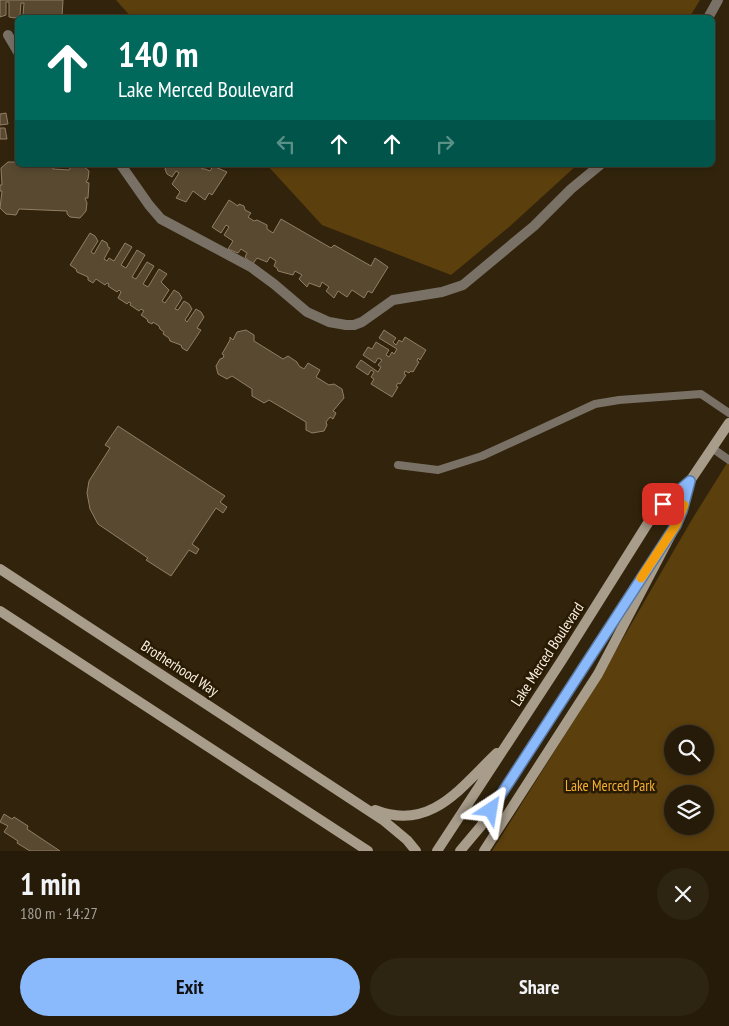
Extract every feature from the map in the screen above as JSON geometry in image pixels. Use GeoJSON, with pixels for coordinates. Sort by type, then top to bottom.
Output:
{"type":"FeatureCollection","features":[{"type":"Feature","properties":{"kind":"main road","name":"Lake Merced Boulevard"},"geometry":{"type":"LineString","coordinates":[[437,851],[653,516],[663,504],[690,481],[729,423]]}},
{"type":"Feature","properties":{"kind":"main road","name":"Lake Merced Boulevard"},"geometry":{"type":"LineString","coordinates":[[484,851],[598,674],[676,525],[690,481]]}},
{"type":"Feature","properties":{"kind":"main road"},"geometry":{"type":"LineString","coordinates":[[460,851],[481,826],[676,525]]}},
{"type":"Feature","properties":{"kind":"main road","name":"Brotherhood Way"},"geometry":{"type":"LineString","coordinates":[[0,568],[344,794]]}},
{"type":"Feature","properties":{"kind":"main road"},"geometry":{"type":"LineString","coordinates":[[0,611],[368,851]]}},
{"type":"Feature","properties":{"kind":"main road"},"geometry":{"type":"LineString","coordinates":[[344,794],[389,815],[413,816],[424,814],[445,803],[510,740]]}},
{"type":"Feature","properties":{"kind":"main road"},"geometry":{"type":"LineString","coordinates":[[344,794],[396,830],[416,851]]}},
{"type":"Feature","properties":{"kind":"main road"},"geometry":{"type":"LineString","coordinates":[[325,824],[344,838],[357,851]]}},
{"type":"Feature","properties":{"kind":"street"},"geometry":{"type":"LineString","coordinates":[[710,15],[718,0]]}},
{"type":"Feature","properties":{"kind":"street"},"geometry":{"type":"LineString","coordinates":[[8,34],[15,47]]}},
{"type":"Feature","properties":{"kind":"street"},"geometry":{"type":"LineString","coordinates":[[122,167],[161,219],[251,267],[308,312],[329,322],[354,325],[362,322],[393,300],[442,292],[463,285],[534,226],[571,189],[598,167]]}},
{"type":"Feature","properties":{"kind":"lane"},"geometry":{"type":"LineString","coordinates":[[398,465],[438,470],[482,456],[595,404],[611,401],[701,394],[729,413]]}},
{"type":"Feature","properties":{"kind":"lane"},"geometry":{"type":"LineString","coordinates":[[712,448],[729,460]]}},
{"type":"Feature","properties":{"kind":"green space"},"geometry":{"type":"Polygon","coordinates":[[[116,0],[700,0],[691,15],[129,15],[116,0]]]}},
{"type":"Feature","properties":{"kind":"green space"},"geometry":{"type":"Polygon","coordinates":[[[269,167],[575,167],[509,227],[451,275],[322,225],[269,167]]]}},
{"type":"Feature","properties":{"kind":"green space","name":"Lake Merced Park"},"geometry":{"type":"Polygon","coordinates":[[[729,460],[729,851],[492,851],[596,685],[691,521],[729,460]]]}},
{"type":"Feature","properties":{"kind":"building"},"geometry":{"type":"Polygon","coordinates":[[[0,0],[63,0],[62,15],[23,15],[24,3],[21,3],[20,15],[15,15],[15,18],[9,17],[9,2],[6,2],[6,15],[0,17],[0,0]]]}},
{"type":"Feature","properties":{"kind":"building"},"geometry":{"type":"Polygon","coordinates":[[[6,113],[8,124],[0,125],[0,114],[6,113]]]}},
{"type":"Feature","properties":{"kind":"building"},"geometry":{"type":"Polygon","coordinates":[[[0,128],[5,128],[7,139],[0,139],[0,128]]]}},
{"type":"Feature","properties":{"kind":"building"},"geometry":{"type":"Polygon","coordinates":[[[8,162],[15,162],[15,167],[53,167],[53,169],[69,170],[71,167],[84,167],[89,171],[86,182],[89,183],[88,198],[85,198],[87,203],[86,211],[80,218],[70,217],[67,211],[19,209],[16,215],[6,214],[0,208],[2,191],[0,191],[0,185],[2,185],[1,168],[8,162]]]}},
{"type":"Feature","properties":{"kind":"building"},"geometry":{"type":"Polygon","coordinates":[[[166,167],[200,167],[210,171],[212,167],[215,167],[227,172],[212,195],[209,193],[205,200],[193,191],[186,202],[176,198],[180,192],[172,184],[179,173],[176,171],[172,177],[167,174],[166,167]]]}},
{"type":"Feature","properties":{"kind":"building"},"geometry":{"type":"Polygon","coordinates":[[[229,200],[238,206],[239,204],[244,206],[245,210],[251,213],[248,217],[267,225],[267,229],[273,233],[281,219],[331,248],[334,245],[371,266],[375,258],[388,267],[372,293],[368,291],[364,298],[352,290],[347,297],[338,291],[334,298],[326,291],[329,287],[322,282],[320,287],[309,283],[307,287],[299,279],[302,275],[295,271],[293,275],[278,271],[274,266],[276,261],[270,257],[267,262],[257,258],[252,265],[245,257],[247,253],[241,249],[238,253],[228,249],[233,241],[224,235],[229,227],[226,225],[221,233],[212,227],[229,200]]]}},
{"type":"Feature","properties":{"kind":"building"},"geometry":{"type":"Polygon","coordinates":[[[90,233],[98,241],[91,252],[94,254],[102,240],[107,243],[110,248],[104,259],[107,261],[109,258],[114,261],[125,243],[132,247],[121,265],[126,268],[137,250],[145,255],[132,277],[136,279],[147,262],[154,266],[143,284],[148,287],[159,269],[167,274],[161,282],[169,290],[162,301],[165,303],[174,290],[179,293],[182,298],[175,309],[178,310],[184,301],[192,309],[185,320],[187,322],[196,309],[201,312],[204,317],[197,328],[201,330],[187,351],[181,345],[170,341],[163,334],[164,332],[159,326],[153,322],[152,324],[148,322],[141,315],[144,311],[141,309],[139,311],[130,305],[131,303],[127,304],[118,298],[121,292],[119,290],[117,292],[108,286],[109,284],[105,285],[96,279],[93,283],[88,280],[88,277],[77,272],[70,265],[90,233]]]}},
{"type":"Feature","properties":{"kind":"building"},"geometry":{"type":"Polygon","coordinates":[[[246,330],[254,335],[254,341],[283,359],[288,356],[304,369],[308,363],[320,370],[316,377],[329,385],[334,384],[342,389],[344,398],[333,411],[336,413],[333,419],[330,417],[326,422],[327,425],[324,431],[312,433],[306,430],[306,422],[269,400],[264,403],[252,396],[252,389],[232,376],[227,379],[218,374],[216,366],[220,359],[223,358],[224,355],[222,354],[230,337],[233,340],[237,332],[246,330]]]}},
{"type":"Feature","properties":{"kind":"building"},"geometry":{"type":"Polygon","coordinates":[[[384,330],[396,338],[393,342],[396,345],[399,340],[402,342],[405,337],[426,350],[420,360],[418,358],[417,361],[419,362],[413,372],[405,371],[404,374],[406,375],[400,384],[398,383],[396,386],[398,387],[392,397],[371,384],[374,379],[371,377],[374,372],[371,370],[368,375],[356,367],[361,360],[378,372],[381,367],[378,365],[382,360],[378,358],[375,363],[363,355],[368,347],[372,349],[376,342],[389,350],[386,355],[389,357],[392,352],[394,354],[397,349],[379,338],[384,330]]]}},
{"type":"Feature","properties":{"kind":"building"},"geometry":{"type":"Polygon","coordinates":[[[118,426],[225,496],[220,502],[227,507],[223,513],[216,508],[192,544],[199,549],[196,554],[189,550],[171,576],[98,524],[90,509],[87,493],[89,481],[110,448],[105,445],[118,426]]]}},
{"type":"Feature","properties":{"kind":"building"},"geometry":{"type":"Polygon","coordinates":[[[4,814],[12,819],[14,817],[28,826],[27,829],[60,851],[30,851],[17,843],[18,841],[4,832],[8,826],[0,822],[4,814]]]}},
{"type":"Feature","properties":{"kind":"slow traffic"},"geometry":{"type":"LineString","coordinates":[[641,578],[676,525],[684,505]]}},
{"type":"Feature","properties":{"kind":"route"},"geometry":{"type":"LineString","coordinates":[[491,810],[676,525],[690,481],[663,504]]}}]}
